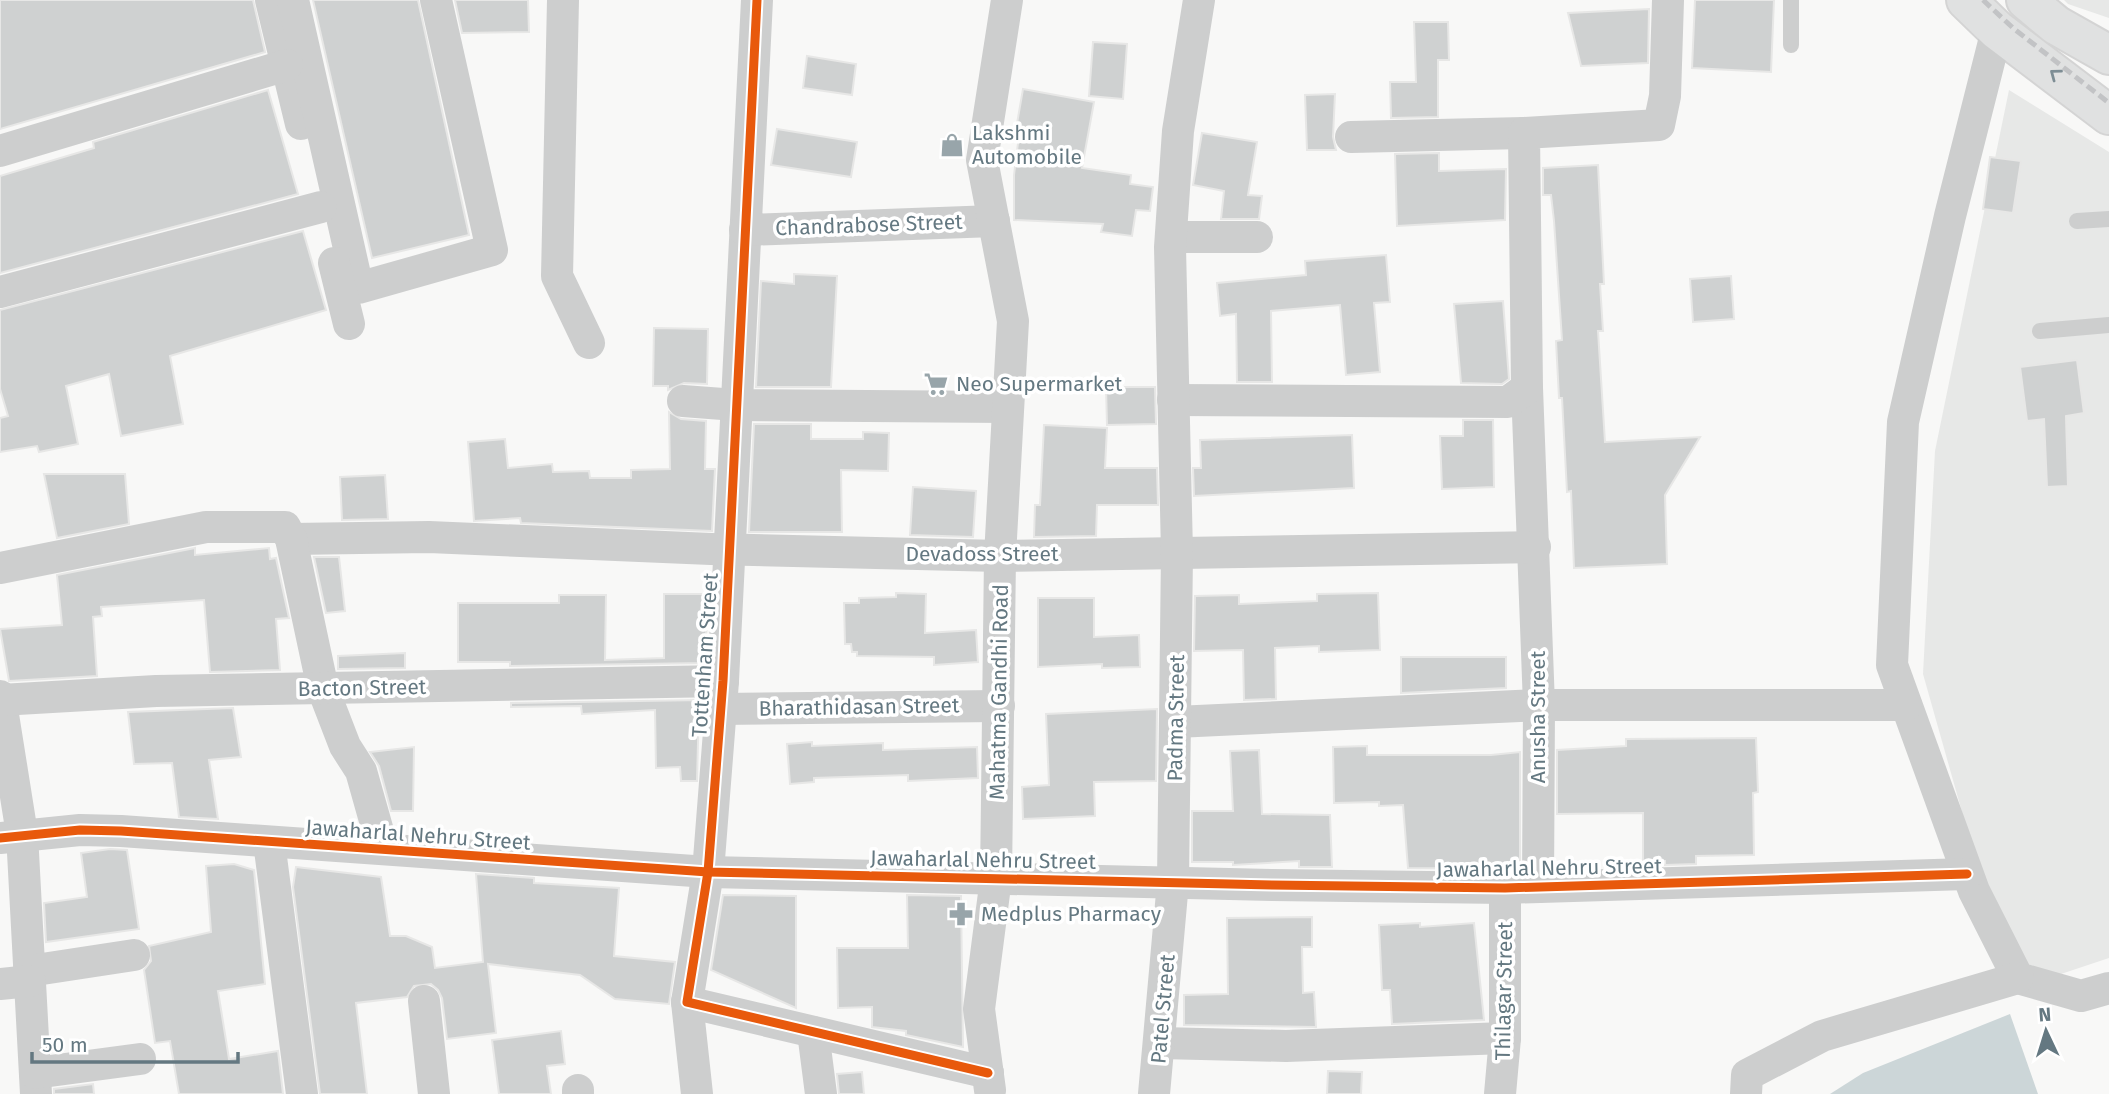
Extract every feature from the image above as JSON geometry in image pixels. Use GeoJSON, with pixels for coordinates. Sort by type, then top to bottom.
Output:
{"type":"FeatureCollection","features":[{"type":"Feature","properties":{"kind":"highway"},"geometry":{"type":"LineString","coordinates":[[1966,0],[1997,30],[2109,115]]}},
{"type":"Feature","properties":{"kind":"highway"},"geometry":{"type":"LineString","coordinates":[[2026,0],[2056,25],[2109,55]]}},
{"type":"Feature","properties":{"kind":"street"},"geometry":{"type":"LineString","coordinates":[[271,0],[349,324]]}},
{"type":"Feature","properties":{"kind":"street"},"geometry":{"type":"LineString","coordinates":[[293,0],[358,288],[492,250],[436,0]]}},
{"type":"Feature","properties":{"kind":"street"},"geometry":{"type":"LineString","coordinates":[[563,0],[557,276],[589,343]]}},
{"type":"Feature","properties":{"kind":"street","name":"Tottenham Street"},"geometry":{"type":"LineString","coordinates":[[697,1094],[687,1002],[708,872],[721,695],[757,0]]}},
{"type":"Feature","properties":{"kind":"street","name":"Mahatma Gandhi Road"},"geometry":{"type":"LineString","coordinates":[[989,1084],[979,1009],[996,878],[1000,556],[1013,321],[982,160],[1007,0]]}},
{"type":"Feature","properties":{"kind":"street","name":"Padma Street"},"geometry":{"type":"LineString","coordinates":[[1173,882],[1177,553],[1171,237],[1178,131],[1199,0]]}},
{"type":"Feature","properties":{"kind":"street"},"geometry":{"type":"LineString","coordinates":[[1351,137],[1524,133],[1659,125],[1665,96],[1668,0]]}},
{"type":"Feature","properties":{"kind":"street"},"geometry":{"type":"LineString","coordinates":[[1997,30],[1950,216],[1903,422],[1892,665],[1968,874],[2018,978]]}},
{"type":"Feature","properties":{"kind":"street"},"geometry":{"type":"LineString","coordinates":[[0,151],[287,65]]}},
{"type":"Feature","properties":{"kind":"street","name":"Anusha Street"},"geometry":{"type":"LineString","coordinates":[[1524,133],[1527,388],[1539,705],[1538,887]]}},
{"type":"Feature","properties":{"kind":"street"},"geometry":{"type":"LineString","coordinates":[[0,292],[321,207]]}},
{"type":"Feature","properties":{"kind":"street","name":"Chandrabose Street"},"geometry":{"type":"LineString","coordinates":[[745,230],[994,221]]}},
{"type":"Feature","properties":{"kind":"street"},"geometry":{"type":"LineString","coordinates":[[1171,237],[1257,237]]}},
{"type":"Feature","properties":{"kind":"street"},"geometry":{"type":"LineString","coordinates":[[1173,400],[1508,402],[1527,388]]}},
{"type":"Feature","properties":{"kind":"street"},"geometry":{"type":"LineString","coordinates":[[683,401],[736,405],[1008,407]]}},
{"type":"Feature","properties":{"kind":"street"},"geometry":{"type":"LineString","coordinates":[[0,568],[206,527],[281,526],[288,530],[324,688],[339,733],[361,771],[383,849]]}},
{"type":"Feature","properties":{"kind":"street","name":"Devadoss Street"},"geometry":{"type":"LineString","coordinates":[[291,539],[429,537],[729,550],[1000,556],[1535,547]]}},
{"type":"Feature","properties":{"kind":"street","name":"Bacton Street"},"geometry":{"type":"LineString","coordinates":[[0,699],[156,691],[324,688],[721,695]]}},
{"type":"Feature","properties":{"kind":"street","name":"Bharathidasan Street"},"geometry":{"type":"LineString","coordinates":[[721,695],[999,706]]}},
{"type":"Feature","properties":{"kind":"street"},"geometry":{"type":"LineString","coordinates":[[0,699],[20,979],[35,1083],[140,1059]]}},
{"type":"Feature","properties":{"kind":"street"},"geometry":{"type":"LineString","coordinates":[[1176,722],[1539,705],[1906,705]]}},
{"type":"Feature","properties":{"kind":"street","name":"Jawaharlal Nehru Street"},"geometry":{"type":"LineString","coordinates":[[11,836],[121,831],[708,872],[1173,882],[1505,888],[1968,874]]}},
{"type":"Feature","properties":{"kind":"street"},"geometry":{"type":"LineString","coordinates":[[270,842],[302,1094]]}},
{"type":"Feature","properties":{"kind":"street","name":"Patel Street"},"geometry":{"type":"LineString","coordinates":[[1154,1094],[1161,1043],[1173,882]]}},
{"type":"Feature","properties":{"kind":"street","name":"Thilagar Street"},"geometry":{"type":"LineString","coordinates":[[1500,1094],[1505,1038],[1505,888]]}},
{"type":"Feature","properties":{"kind":"street"},"geometry":{"type":"LineString","coordinates":[[20,979],[134,956]]}},
{"type":"Feature","properties":{"kind":"street"},"geometry":{"type":"LineString","coordinates":[[1746,1094],[1747,1075],[1822,1036],[2018,978],[2081,996],[2109,988]]}},
{"type":"Feature","properties":{"kind":"street"},"geometry":{"type":"LineString","coordinates":[[424,1001],[434,1094]]}},
{"type":"Feature","properties":{"kind":"street"},"geometry":{"type":"LineString","coordinates":[[687,1002],[813,1032],[989,1084]]}},
{"type":"Feature","properties":{"kind":"street"},"geometry":{"type":"LineString","coordinates":[[813,1032],[821,1094]]}},
{"type":"Feature","properties":{"kind":"street"},"geometry":{"type":"LineString","coordinates":[[1161,1043],[1286,1046],[1505,1038]]}},
{"type":"Feature","properties":{"kind":"lane"},"geometry":{"type":"LineString","coordinates":[[1791,0],[1791,45]]}},
{"type":"Feature","properties":{"kind":"lane"},"geometry":{"type":"LineString","coordinates":[[2077,221],[2109,219]]}},
{"type":"Feature","properties":{"kind":"lane"},"geometry":{"type":"LineString","coordinates":[[2040,331],[2109,325]]}},
{"type":"Feature","properties":{"kind":"shaded area"},"geometry":{"type":"Polygon","coordinates":[[[2064,0],[2109,0],[2109,18],[2068,4],[2064,0]]]}},
{"type":"Feature","properties":{"kind":"shaded area"},"geometry":{"type":"Polygon","coordinates":[[[2009,90],[2109,152],[2109,958],[2061,974],[2005,964],[1923,674],[1935,451],[2009,90]]]}},
{"type":"Feature","properties":{"kind":"shaded area"},"geometry":{"type":"Polygon","coordinates":[[[2010,1014],[2038,1094],[1830,1094],[1863,1073],[2010,1014]]]}},
{"type":"Feature","properties":{"kind":"building"},"geometry":{"type":"Polygon","coordinates":[[[0,0],[253,0],[265,52],[0,129],[0,0]]]}},
{"type":"Feature","properties":{"kind":"building"},"geometry":{"type":"Polygon","coordinates":[[[313,0],[418,0],[469,235],[372,258],[313,0]]]}},
{"type":"Feature","properties":{"kind":"building"},"geometry":{"type":"Polygon","coordinates":[[[455,0],[528,0],[529,32],[462,33],[455,0]]]}},
{"type":"Feature","properties":{"kind":"building"},"geometry":{"type":"Polygon","coordinates":[[[1695,0],[1774,0],[1771,72],[1692,68],[1695,0]]]}},
{"type":"Feature","properties":{"kind":"building"},"geometry":{"type":"Polygon","coordinates":[[[1649,9],[1648,63],[1581,66],[1568,13],[1649,9]]]}},
{"type":"Feature","properties":{"kind":"building"},"geometry":{"type":"Polygon","coordinates":[[[1414,22],[1448,22],[1449,60],[1438,60],[1438,117],[1391,118],[1390,82],[1416,82],[1414,22]]]}},
{"type":"Feature","properties":{"kind":"building"},"geometry":{"type":"Polygon","coordinates":[[[1093,42],[1127,44],[1123,99],[1089,96],[1093,42]]]}},
{"type":"Feature","properties":{"kind":"building"},"geometry":{"type":"Polygon","coordinates":[[[807,56],[856,64],[852,95],[803,88],[807,56]]]}},
{"type":"Feature","properties":{"kind":"building"},"geometry":{"type":"Polygon","coordinates":[[[1023,89],[1094,102],[1082,168],[1131,175],[1130,184],[1153,187],[1150,211],[1136,210],[1132,236],[1101,232],[1103,224],[1014,220],[1014,175],[1019,135],[1015,135],[1023,89]]]}},
{"type":"Feature","properties":{"kind":"building"},"geometry":{"type":"Polygon","coordinates":[[[268,90],[298,194],[0,273],[0,176],[94,148],[93,142],[268,90]]]}},
{"type":"Feature","properties":{"kind":"building"},"geometry":{"type":"Polygon","coordinates":[[[1335,94],[1333,137],[1336,150],[1307,150],[1305,95],[1335,94]]]}},
{"type":"Feature","properties":{"kind":"building"},"geometry":{"type":"Polygon","coordinates":[[[777,129],[857,142],[851,177],[771,165],[777,129]]]}},
{"type":"Feature","properties":{"kind":"building"},"geometry":{"type":"Polygon","coordinates":[[[1202,133],[1257,142],[1248,195],[1262,196],[1259,219],[1221,219],[1224,191],[1193,185],[1202,133]]]}},
{"type":"Feature","properties":{"kind":"building"},"geometry":{"type":"Polygon","coordinates":[[[1439,153],[1439,171],[1506,169],[1505,220],[1397,226],[1395,154],[1439,153]]]}},
{"type":"Feature","properties":{"kind":"building"},"geometry":{"type":"Polygon","coordinates":[[[1990,157],[2021,161],[2013,213],[1983,209],[1990,157]]]}},
{"type":"Feature","properties":{"kind":"building"},"geometry":{"type":"Polygon","coordinates":[[[1598,165],[1604,284],[1600,284],[1603,331],[1598,331],[1605,442],[1700,437],[1665,495],[1667,564],[1574,568],[1571,491],[1567,492],[1562,398],[1559,398],[1556,341],[1562,340],[1554,221],[1551,195],[1543,195],[1543,168],[1598,165]]]}},
{"type":"Feature","properties":{"kind":"building"},"geometry":{"type":"Polygon","coordinates":[[[303,231],[326,310],[170,356],[183,424],[121,436],[109,374],[66,386],[78,444],[39,452],[37,446],[0,452],[0,418],[8,416],[0,389],[0,310],[303,231]]]}},
{"type":"Feature","properties":{"kind":"building"},"geometry":{"type":"Polygon","coordinates":[[[1386,255],[1390,302],[1374,303],[1380,372],[1346,375],[1340,305],[1271,311],[1272,382],[1237,382],[1236,314],[1220,316],[1217,283],[1306,275],[1305,261],[1386,255]]]}},
{"type":"Feature","properties":{"kind":"building"},"geometry":{"type":"Polygon","coordinates":[[[794,274],[837,276],[831,387],[756,387],[761,281],[794,284],[794,274]]]}},
{"type":"Feature","properties":{"kind":"building"},"geometry":{"type":"Polygon","coordinates":[[[1731,276],[1734,319],[1693,322],[1690,279],[1731,276]]]}},
{"type":"Feature","properties":{"kind":"building"},"geometry":{"type":"Polygon","coordinates":[[[1503,301],[1509,379],[1502,384],[1461,383],[1454,304],[1503,301]]]}},
{"type":"Feature","properties":{"kind":"building"},"geometry":{"type":"Polygon","coordinates":[[[654,328],[708,329],[707,384],[684,383],[668,390],[668,386],[653,386],[654,328]]]}},
{"type":"Feature","properties":{"kind":"building"},"geometry":{"type":"Polygon","coordinates":[[[2077,360],[2084,413],[2066,416],[2068,486],[2047,487],[2044,419],[2027,421],[2020,367],[2077,360]]]}},
{"type":"Feature","properties":{"kind":"building"},"geometry":{"type":"Polygon","coordinates":[[[1106,387],[1155,387],[1156,424],[1107,425],[1106,387]]]}},
{"type":"Feature","properties":{"kind":"building"},"geometry":{"type":"Polygon","coordinates":[[[669,412],[681,419],[706,421],[705,469],[715,469],[712,531],[521,523],[520,518],[474,521],[468,442],[505,439],[508,468],[552,464],[553,472],[589,471],[590,478],[631,478],[631,470],[670,469],[669,412]]]}},
{"type":"Feature","properties":{"kind":"building"},"geometry":{"type":"Polygon","coordinates":[[[1463,420],[1493,420],[1494,487],[1442,489],[1440,436],[1463,436],[1463,420]]]}},
{"type":"Feature","properties":{"kind":"building"},"geometry":{"type":"Polygon","coordinates":[[[754,424],[811,424],[811,439],[863,439],[863,432],[889,433],[888,471],[841,470],[842,532],[749,532],[754,424]]]}},
{"type":"Feature","properties":{"kind":"building"},"geometry":{"type":"Polygon","coordinates":[[[1044,425],[1107,428],[1105,468],[1157,468],[1158,505],[1097,505],[1096,536],[1034,537],[1035,505],[1040,505],[1044,425]]]}},
{"type":"Feature","properties":{"kind":"building"},"geometry":{"type":"Polygon","coordinates":[[[1352,435],[1354,488],[1194,496],[1193,468],[1201,468],[1200,440],[1352,435]]]}},
{"type":"Feature","properties":{"kind":"building"},"geometry":{"type":"Polygon","coordinates":[[[44,474],[125,474],[129,524],[57,538],[44,474]]]}},
{"type":"Feature","properties":{"kind":"building"},"geometry":{"type":"Polygon","coordinates":[[[385,475],[388,519],[342,520],[340,477],[385,475]]]}},
{"type":"Feature","properties":{"kind":"building"},"geometry":{"type":"Polygon","coordinates":[[[913,487],[976,491],[973,537],[910,535],[913,487]]]}},
{"type":"Feature","properties":{"kind":"building"},"geometry":{"type":"Polygon","coordinates":[[[195,548],[195,555],[269,548],[270,559],[276,558],[289,618],[276,619],[280,670],[210,672],[204,600],[101,607],[102,616],[93,617],[97,676],[9,681],[0,629],[62,625],[57,575],[195,548]]]}},
{"type":"Feature","properties":{"kind":"building"},"geometry":{"type":"Polygon","coordinates":[[[314,557],[339,557],[345,611],[326,613],[314,557]]]}},
{"type":"Feature","properties":{"kind":"building"},"geometry":{"type":"Polygon","coordinates":[[[896,593],[926,594],[925,633],[976,630],[978,662],[934,665],[934,657],[857,656],[857,652],[852,652],[851,644],[845,644],[844,603],[859,603],[859,598],[896,597],[896,593]]]}},
{"type":"Feature","properties":{"kind":"building"},"geometry":{"type":"Polygon","coordinates":[[[1378,593],[1380,650],[1319,652],[1319,646],[1275,648],[1276,699],[1244,700],[1243,650],[1194,651],[1195,596],[1239,595],[1239,604],[1317,601],[1317,594],[1378,593]]]}},
{"type":"Feature","properties":{"kind":"building"},"geometry":{"type":"Polygon","coordinates":[[[664,594],[709,594],[704,663],[510,666],[510,662],[458,662],[458,603],[559,603],[559,595],[606,595],[605,660],[664,658],[664,594]]]}},
{"type":"Feature","properties":{"kind":"building"},"geometry":{"type":"Polygon","coordinates":[[[1038,598],[1094,598],[1094,637],[1139,635],[1140,667],[1102,668],[1102,664],[1038,667],[1038,598]]]}},
{"type":"Feature","properties":{"kind":"building"},"geometry":{"type":"Polygon","coordinates":[[[405,653],[405,668],[338,669],[338,656],[405,653]]]}},
{"type":"Feature","properties":{"kind":"building"},"geometry":{"type":"Polygon","coordinates":[[[1401,657],[1506,657],[1506,688],[1401,693],[1401,657]]]}},
{"type":"Feature","properties":{"kind":"building"},"geometry":{"type":"Polygon","coordinates":[[[703,700],[699,705],[697,781],[681,781],[680,767],[656,768],[655,710],[582,714],[581,706],[511,707],[511,703],[703,700]]]}},
{"type":"Feature","properties":{"kind":"building"},"geometry":{"type":"Polygon","coordinates":[[[233,708],[241,757],[209,760],[218,819],[179,817],[172,763],[134,764],[128,712],[233,708]]]}},
{"type":"Feature","properties":{"kind":"building"},"geometry":{"type":"Polygon","coordinates":[[[1157,709],[1156,781],[1094,782],[1095,816],[1023,819],[1022,787],[1049,785],[1046,714],[1157,709]]]}},
{"type":"Feature","properties":{"kind":"building"},"geometry":{"type":"Polygon","coordinates":[[[1756,738],[1758,792],[1753,793],[1754,855],[1696,856],[1696,864],[1665,865],[1665,861],[1643,861],[1643,813],[1557,814],[1557,750],[1626,746],[1626,739],[1756,738]]]}},
{"type":"Feature","properties":{"kind":"building"},"geometry":{"type":"Polygon","coordinates":[[[812,742],[812,746],[883,743],[883,750],[977,747],[978,778],[908,781],[908,775],[814,778],[814,782],[790,784],[787,744],[812,742]]]}},
{"type":"Feature","properties":{"kind":"building"},"geometry":{"type":"Polygon","coordinates":[[[1367,746],[1367,755],[1491,755],[1520,752],[1520,869],[1408,868],[1403,805],[1379,806],[1379,802],[1334,803],[1333,747],[1367,746]]]}},
{"type":"Feature","properties":{"kind":"building"},"geometry":{"type":"Polygon","coordinates":[[[414,747],[413,811],[391,811],[379,766],[370,752],[414,747]]]}},
{"type":"Feature","properties":{"kind":"building"},"geometry":{"type":"Polygon","coordinates":[[[1259,750],[1262,814],[1330,815],[1332,867],[1299,867],[1299,861],[1233,865],[1233,862],[1192,862],[1192,811],[1233,811],[1230,751],[1259,750]]]}},
{"type":"Feature","properties":{"kind":"building"},"geometry":{"type":"Polygon","coordinates":[[[110,849],[127,850],[139,929],[46,942],[44,903],[87,897],[81,853],[110,849]]]}},
{"type":"Feature","properties":{"kind":"building"},"geometry":{"type":"Polygon","coordinates":[[[234,864],[254,870],[265,984],[218,991],[229,1059],[278,1051],[283,1094],[179,1094],[170,1041],[155,1043],[144,970],[151,961],[149,946],[211,932],[206,866],[234,864]]]}},
{"type":"Feature","properties":{"kind":"building"},"geometry":{"type":"Polygon","coordinates":[[[296,867],[381,877],[390,936],[406,936],[432,947],[435,968],[483,962],[476,874],[534,878],[534,883],[619,888],[614,956],[675,962],[669,1004],[615,999],[580,975],[488,964],[496,1033],[447,1039],[442,998],[431,984],[414,986],[407,997],[356,1003],[367,1094],[320,1094],[293,887],[296,867]]]}},
{"type":"Feature","properties":{"kind":"building"},"geometry":{"type":"Polygon","coordinates":[[[723,895],[796,896],[796,1008],[711,970],[723,895]]]}},
{"type":"Feature","properties":{"kind":"building"},"geometry":{"type":"Polygon","coordinates":[[[907,895],[961,896],[963,1047],[906,1035],[906,1031],[872,1027],[872,1007],[838,1008],[837,948],[908,948],[907,895]]]}},
{"type":"Feature","properties":{"kind":"building"},"geometry":{"type":"Polygon","coordinates":[[[1312,917],[1312,947],[1302,947],[1303,993],[1314,992],[1316,1027],[1184,1025],[1184,995],[1228,994],[1227,918],[1312,917]]]}},
{"type":"Feature","properties":{"kind":"building"},"geometry":{"type":"Polygon","coordinates":[[[1420,923],[1420,927],[1474,923],[1484,1020],[1392,1024],[1390,990],[1382,990],[1379,925],[1420,923]]]}},
{"type":"Feature","properties":{"kind":"building"},"geometry":{"type":"Polygon","coordinates":[[[561,1031],[565,1064],[547,1066],[551,1094],[499,1094],[492,1040],[561,1031]]]}},
{"type":"Feature","properties":{"kind":"building"},"geometry":{"type":"Polygon","coordinates":[[[1328,1071],[1362,1072],[1361,1094],[1327,1094],[1328,1071]]]}},
{"type":"Feature","properties":{"kind":"building"},"geometry":{"type":"Polygon","coordinates":[[[862,1072],[864,1094],[839,1094],[837,1074],[862,1072]]]}},
{"type":"Feature","properties":{"kind":"building"},"geometry":{"type":"Polygon","coordinates":[[[93,1084],[94,1094],[54,1094],[54,1089],[93,1084]]]}},
{"type":"Feature","properties":{"kind":"railway"},"geometry":{"type":"LineString","coordinates":[[1983,0],[2013,28],[2109,103]]}},
{"type":"Feature","properties":{"kind":"cycle path"},"geometry":{"type":"LineString","coordinates":[[757,0],[723,681],[708,872],[687,1002],[988,1073]]}},
{"type":"Feature","properties":{"kind":"cycle path"},"geometry":{"type":"LineString","coordinates":[[0,838],[80,830],[121,831],[708,872],[1272,885],[1505,888],[1967,874]]}},
{"type":"Feature","properties":{"kind":"place","name":"Lakshmi Automobile"},"geometry":{"type":"Point","coordinates":[952,145]}},
{"type":"Feature","properties":{"kind":"place","name":"Neo Supermarket"},"geometry":{"type":"Point","coordinates":[936,384]}},
{"type":"Feature","properties":{"kind":"place","name":"Medplus Pharmacy"},"geometry":{"type":"Point","coordinates":[961,914]}}]}
